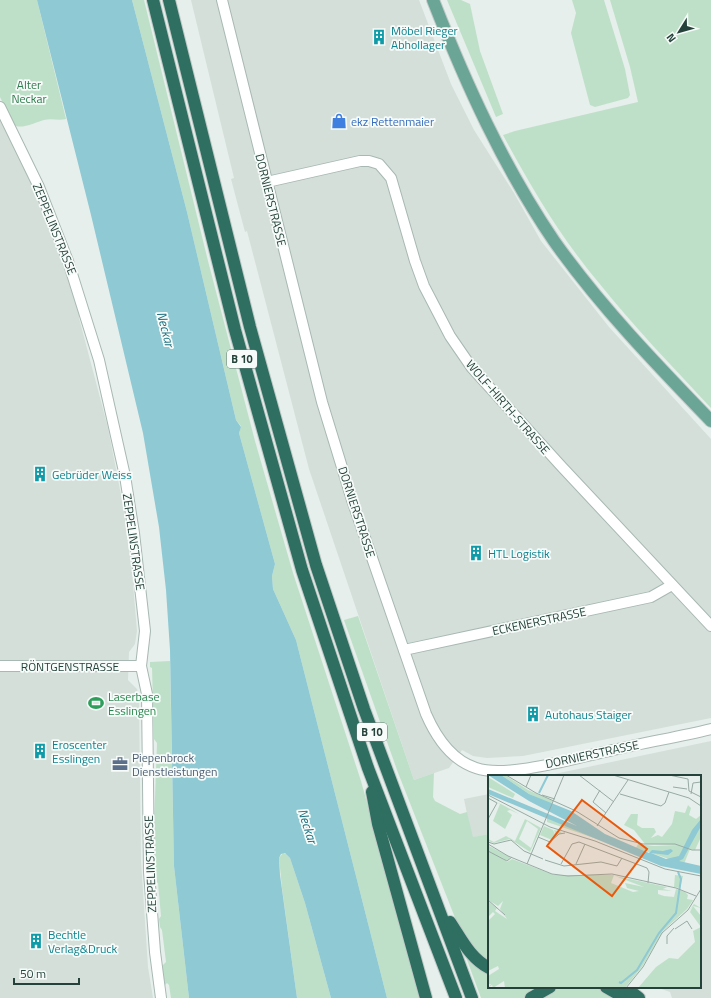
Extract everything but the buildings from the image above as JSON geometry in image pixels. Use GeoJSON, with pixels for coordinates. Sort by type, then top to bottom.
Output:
{"type":"FeatureCollection","features":[{"type":"Feature","properties":{"kind":"highway","name":"B 10"},"geometry":{"type":"LineString","coordinates":[[153,0],[235,330],[277,488],[324,641],[368,768],[456,998]]}},
{"type":"Feature","properties":{"kind":"highway","name":"B 10"},"geometry":{"type":"LineString","coordinates":[[169,0],[250,327],[312,551],[364,709],[472,998]]}},
{"type":"Feature","properties":{"kind":"highway"},"geometry":{"type":"LineString","coordinates":[[368,768],[375,814],[426,998]]}},
{"type":"Feature","properties":{"kind":"highway"},"geometry":{"type":"LineString","coordinates":[[434,897],[465,947],[488,967]]}},
{"type":"Feature","properties":{"kind":"highway"},"geometry":{"type":"LineString","coordinates":[[531,998],[548,988]]}},
{"type":"Feature","properties":{"kind":"highway"},"geometry":{"type":"LineString","coordinates":[[608,988],[625,998]]}},
{"type":"Feature","properties":{"kind":"highway"},"geometry":{"type":"LineString","coordinates":[[626,988],[639,998]]}},
{"type":"Feature","properties":{"kind":"main road"},"geometry":{"type":"LineString","coordinates":[[434,0],[467,84],[492,136],[521,188],[554,241],[615,318],[711,422]]}},
{"type":"Feature","properties":{"kind":"street","name":"DORNIERSTRASSE"},"geometry":{"type":"LineString","coordinates":[[222,0],[328,422],[352,500],[426,714],[434,732],[445,747],[458,759],[483,770],[496,772],[512,770],[711,728]]}},
{"type":"Feature","properties":{"kind":"street","name":"ZEPPELINSTRASSE"},"geometry":{"type":"LineString","coordinates":[[0,107],[23,153],[58,233],[99,360],[118,440],[134,533],[145,631],[141,666],[147,694],[149,872],[155,952],[161,998]]}},
{"type":"Feature","properties":{"kind":"street","name":"WOLF-HIRTH-STRASSE"},"geometry":{"type":"LineString","coordinates":[[267,182],[360,161],[375,162],[383,167],[393,184],[415,261],[424,286],[443,324],[465,359],[505,406],[711,626]]}},
{"type":"Feature","properties":{"kind":"street","name":"ECKENERSTRASSE"},"geometry":{"type":"LineString","coordinates":[[404,650],[651,597],[672,585]]}},
{"type":"Feature","properties":{"kind":"street","name":"RÖNTGENSTRASSE"},"geometry":{"type":"LineString","coordinates":[[0,666],[141,666]]}},
{"type":"Feature","properties":{"kind":"shaded area"},"geometry":{"type":"Polygon","coordinates":[[[191,0],[419,0],[451,84],[474,130],[514,193],[541,241],[609,327],[711,439],[711,718],[523,756],[487,758],[473,756],[462,750],[449,768],[414,780],[309,469],[247,231],[245,232],[231,179],[234,178],[191,0]]]}},
{"type":"Feature","properties":{"kind":"shaded area"},"geometry":{"type":"Polygon","coordinates":[[[0,116],[51,228],[80,312],[79,318],[108,428],[123,505],[132,572],[137,631],[135,644],[129,652],[128,680],[137,689],[139,696],[141,861],[148,967],[153,998],[0,998],[0,116]]]}},
{"type":"Feature","properties":{"kind":"shaded area"},"geometry":{"type":"Polygon","coordinates":[[[711,741],[711,998],[672,998],[670,992],[659,988],[701,988],[701,775],[550,775],[711,741]]]}},
{"type":"Feature","properties":{"kind":"shaded area"},"geometry":{"type":"Polygon","coordinates":[[[488,794],[488,834],[472,838],[464,799],[488,794]]]}},
{"type":"Feature","properties":{"kind":"green space","name":"Alter Neckar"},"geometry":{"type":"Polygon","coordinates":[[[0,0],[37,0],[66,119],[47,119],[21,127],[14,125],[0,97],[0,0]]]}},
{"type":"Feature","properties":{"kind":"green space"},"geometry":{"type":"Polygon","coordinates":[[[132,0],[144,0],[208,261],[255,441],[293,573],[361,781],[421,998],[387,998],[296,640],[273,589],[272,576],[275,564],[239,433],[241,426],[236,420],[187,212],[132,0]]]}},
{"type":"Feature","properties":{"kind":"green space"},"geometry":{"type":"Polygon","coordinates":[[[447,0],[461,0],[470,4],[480,51],[503,114],[496,117],[447,0]]]}},
{"type":"Feature","properties":{"kind":"green space"},"geometry":{"type":"Polygon","coordinates":[[[572,0],[604,0],[625,69],[630,95],[628,98],[595,107],[590,105],[571,33],[576,13],[572,0]]]}},
{"type":"Feature","properties":{"kind":"green space"},"geometry":{"type":"Polygon","coordinates":[[[610,0],[711,0],[711,408],[640,331],[585,266],[547,212],[503,135],[638,102],[630,67],[610,0]]]}},
{"type":"Feature","properties":{"kind":"green space"},"geometry":{"type":"Polygon","coordinates":[[[358,616],[414,780],[434,773],[433,797],[435,801],[460,814],[467,812],[473,837],[488,834],[488,962],[481,958],[461,933],[397,770],[344,620],[358,616]]]}},
{"type":"Feature","properties":{"kind":"green space"},"geometry":{"type":"Polygon","coordinates":[[[170,661],[174,866],[189,998],[171,998],[169,985],[167,983],[165,985],[162,966],[166,962],[159,919],[161,916],[158,883],[156,882],[154,825],[157,743],[154,739],[152,668],[150,667],[150,662],[170,661]]]}},
{"type":"Feature","properties":{"kind":"green space"},"geometry":{"type":"Polygon","coordinates":[[[283,853],[290,858],[305,903],[331,998],[297,998],[279,858],[283,853]]]}},
{"type":"Feature","properties":{"kind":"green space"},"geometry":{"type":"Polygon","coordinates":[[[466,957],[488,971],[488,988],[539,988],[524,998],[481,998],[466,957]]]}},
{"type":"Feature","properties":{"kind":"green space"},"geometry":{"type":"Polygon","coordinates":[[[558,988],[600,988],[620,998],[537,998],[558,988]]]}},
{"type":"Feature","properties":{"kind":"water","name":"Neckar"},"geometry":{"type":"Polygon","coordinates":[[[37,0],[132,0],[187,212],[236,420],[241,427],[239,433],[275,564],[272,576],[273,589],[296,640],[387,998],[331,998],[305,903],[290,858],[285,853],[281,854],[279,858],[280,875],[297,998],[189,998],[174,866],[170,650],[166,590],[159,527],[143,433],[91,215],[37,0]]]}},
{"type":"Feature","properties":{"kind":"place","name":"Möbel Rieger Abhollager"},"geometry":{"type":"Point","coordinates":[379,37]}},
{"type":"Feature","properties":{"kind":"place","name":"ekz Rettenmaier"},"geometry":{"type":"Point","coordinates":[339,121]}},
{"type":"Feature","properties":{"kind":"place","name":"Gebrüder Weiss"},"geometry":{"type":"Point","coordinates":[40,474]}},
{"type":"Feature","properties":{"kind":"place","name":"HTL Logistik"},"geometry":{"type":"Point","coordinates":[476,553]}},
{"type":"Feature","properties":{"kind":"place","name":"Laserbase Esslingen"},"geometry":{"type":"Point","coordinates":[96,703]}},
{"type":"Feature","properties":{"kind":"place","name":"Autohaus Staiger"},"geometry":{"type":"Point","coordinates":[533,714]}},
{"type":"Feature","properties":{"kind":"place","name":"Eroscenter Esslingen"},"geometry":{"type":"Point","coordinates":[40,751]}},
{"type":"Feature","properties":{"kind":"place","name":"Piepenbrock Dienstleistungen"},"geometry":{"type":"Point","coordinates":[120,764]}},
{"type":"Feature","properties":{"kind":"place","name":"Bechtle Verlag&Druck"},"geometry":{"type":"Point","coordinates":[36,941]}}]}
